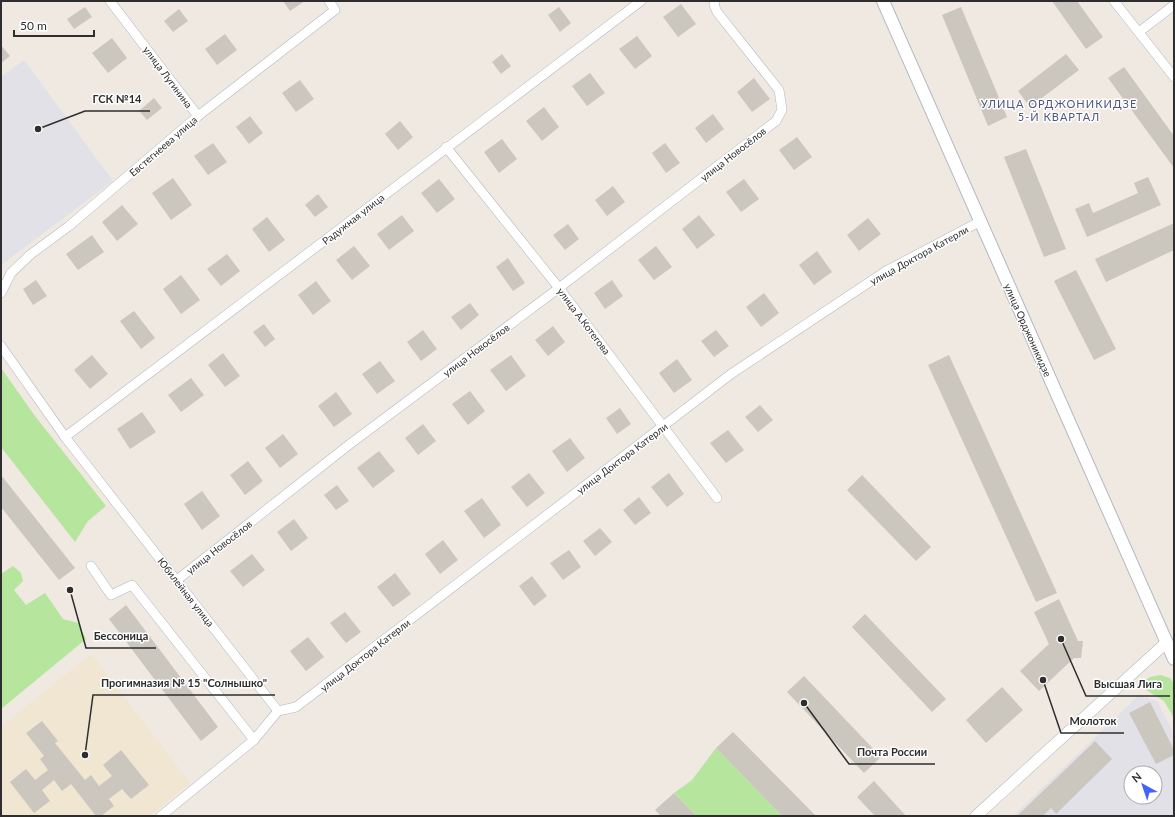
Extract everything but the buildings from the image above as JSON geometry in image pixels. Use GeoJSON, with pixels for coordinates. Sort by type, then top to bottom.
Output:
{"type":"FeatureCollection","features":[{"type":"Feature","properties":{"kind":"main road","name":"улица Орджоникидзе"},"geometry":{"type":"LineString","coordinates":[[883,1],[979,222],[1170,639],[1174,659]]}},
{"type":"Feature","properties":{"kind":"street","name":"улица Лугинина"},"geometry":{"type":"LineString","coordinates":[[110,1],[198,116]]}},
{"type":"Feature","properties":{"kind":"street","name":"Евстегнеева улица"},"geometry":{"type":"LineString","coordinates":[[1,293],[11,274],[30,254],[69,226],[198,116],[335,10],[329,1]]}},
{"type":"Feature","properties":{"kind":"street","name":"Радужная улица"},"geometry":{"type":"LineString","coordinates":[[65,437],[446,147],[641,1]]}},
{"type":"Feature","properties":{"kind":"street","name":"улица Новосёлов"},"geometry":{"type":"LineString","coordinates":[[177,580],[350,444],[559,288],[776,121],[782,110],[779,90],[717,12],[714,5],[715,1]]}},
{"type":"Feature","properties":{"kind":"street"},"geometry":{"type":"LineString","coordinates":[[1114,1],[1174,77]]}},
{"type":"Feature","properties":{"kind":"street"},"geometry":{"type":"LineString","coordinates":[[1139,32],[1174,5]]}},
{"type":"Feature","properties":{"kind":"street","name":"улица А.Котегова"},"geometry":{"type":"LineString","coordinates":[[446,147],[559,288],[717,498]]}},
{"type":"Feature","properties":{"kind":"street","name":"улица Доктора Катерли"},"geometry":{"type":"LineString","coordinates":[[278,711],[296,707],[731,374],[886,271],[979,222]]}},
{"type":"Feature","properties":{"kind":"street","name":"Юбилейная улица"},"geometry":{"type":"LineString","coordinates":[[1,346],[65,437],[278,711]]}},
{"type":"Feature","properties":{"kind":"street"},"geometry":{"type":"LineString","coordinates":[[91,566],[111,596],[132,585],[254,740]]}},
{"type":"Feature","properties":{"kind":"street"},"geometry":{"type":"LineString","coordinates":[[976,816],[1170,639]]}},
{"type":"Feature","properties":{"kind":"street"},"geometry":{"type":"LineString","coordinates":[[161,816],[254,740],[278,711]]}},
{"type":"Feature","properties":{"kind":"shaded area"},"geometry":{"type":"Polygon","coordinates":[[[24,60],[113,181],[1,265],[1,77],[24,60]]]}},
{"type":"Feature","properties":{"kind":"shaded area"},"geometry":{"type":"Polygon","coordinates":[[[91,654],[190,783],[150,816],[1,816],[1,727],[91,654]]]}},
{"type":"Feature","properties":{"kind":"shaded area"},"geometry":{"type":"Polygon","coordinates":[[[1139,695],[1157,701],[1174,734],[1174,816],[1013,816],[1139,695]]]}},
{"type":"Feature","properties":{"kind":"green space"},"geometry":{"type":"Polygon","coordinates":[[[1,368],[35,416],[106,506],[88,521],[75,542],[1,447],[1,368]]]}},
{"type":"Feature","properties":{"kind":"green space"},"geometry":{"type":"Polygon","coordinates":[[[13,566],[21,573],[23,581],[14,590],[26,605],[45,593],[63,619],[78,623],[86,639],[1,709],[1,574],[13,566]]]}},
{"type":"Feature","properties":{"kind":"green space"},"geometry":{"type":"Polygon","coordinates":[[[1160,675],[1170,678],[1174,684],[1174,718],[1164,701],[1138,685],[1150,677],[1160,675]]]}},
{"type":"Feature","properties":{"kind":"green space"},"geometry":{"type":"Polygon","coordinates":[[[716,748],[782,816],[697,816],[674,793],[692,780],[716,748]]]}},
{"type":"Feature","properties":{"kind":"place","name":"ГСК №14"},"geometry":{"type":"Point","coordinates":[38,129]}},
{"type":"Feature","properties":{"kind":"place","name":"Бессоница"},"geometry":{"type":"Point","coordinates":[70,590]}},
{"type":"Feature","properties":{"kind":"place","name":"Высшая Лига"},"geometry":{"type":"Point","coordinates":[1061,639]}},
{"type":"Feature","properties":{"kind":"place","name":"Молоток"},"geometry":{"type":"Point","coordinates":[1043,680]}},
{"type":"Feature","properties":{"kind":"place","name":"Почта России"},"geometry":{"type":"Point","coordinates":[804,703]}},
{"type":"Feature","properties":{"kind":"place","name":"Прогимназия № 15 \"Солнышко\""},"geometry":{"type":"Point","coordinates":[85,755]}},
{"type":"Feature","properties":{"kind":"district","name":"УЛИЦА ОРДЖОНИКИДЗЕ 5-Й КВАРТАЛ"},"geometry":{"type":"Point","coordinates":[1059,110]}}]}
